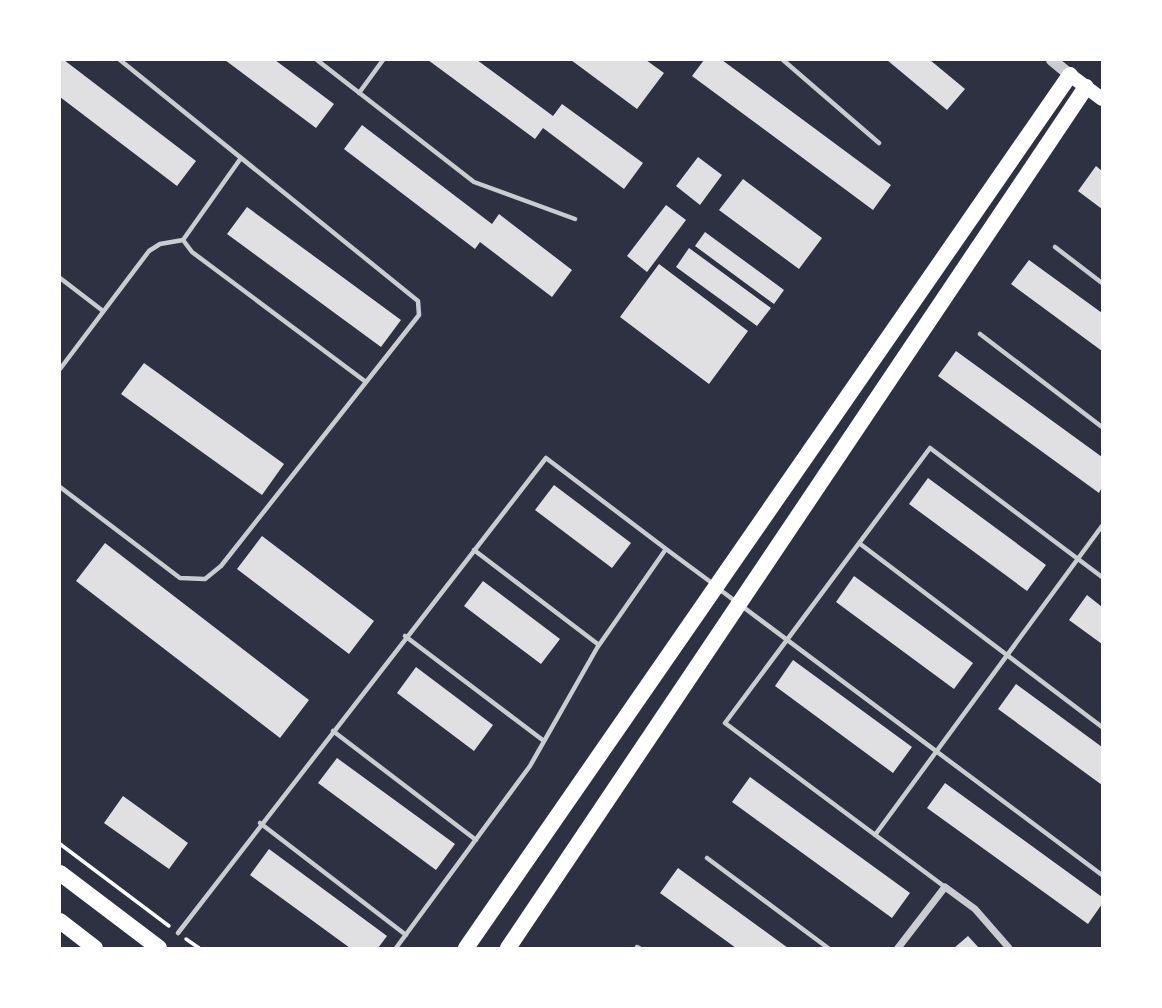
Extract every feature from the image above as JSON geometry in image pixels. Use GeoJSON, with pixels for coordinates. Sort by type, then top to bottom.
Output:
{"type":"FeatureCollection","features":[{"type":"Feature","properties":{"kind":"main road"},"geometry":{"type":"LineString","coordinates":[[466,948],[1070,75],[1102,99]]}},
{"type":"Feature","properties":{"kind":"main road"},"geometry":{"type":"LineString","coordinates":[[508,948],[1086,87]]}},
{"type":"Feature","properties":{"kind":"main road"},"geometry":{"type":"LineString","coordinates":[[60,873],[159,948]]}},
{"type":"Feature","properties":{"kind":"main road"},"geometry":{"type":"LineString","coordinates":[[60,921],[95,948]]}},
{"type":"Feature","properties":{"kind":"street"},"geometry":{"type":"LineString","coordinates":[[1052,60],[1070,75]]}},
{"type":"Feature","properties":{"kind":"street"},"geometry":{"type":"LineString","coordinates":[[898,948],[945,887],[975,909],[1009,948]]}},
{"type":"Feature","properties":{"kind":"lane"},"geometry":{"type":"LineString","coordinates":[[60,487],[180,578],[205,579],[221,566],[419,314],[418,301],[120,60]]}},
{"type":"Feature","properties":{"kind":"lane"},"geometry":{"type":"LineString","coordinates":[[317,60],[474,182],[575,219]]}},
{"type":"Feature","properties":{"kind":"lane"},"geometry":{"type":"LineString","coordinates":[[359,93],[383,60]]}},
{"type":"Feature","properties":{"kind":"lane"},"geometry":{"type":"LineString","coordinates":[[783,60],[879,143]]}},
{"type":"Feature","properties":{"kind":"lane"},"geometry":{"type":"LineString","coordinates":[[60,369],[149,251],[159,244],[183,240],[242,158]]}},
{"type":"Feature","properties":{"kind":"lane"},"geometry":{"type":"LineString","coordinates":[[183,240],[192,252],[366,382]]}},
{"type":"Feature","properties":{"kind":"lane"},"geometry":{"type":"LineString","coordinates":[[1055,247],[1102,283]]}},
{"type":"Feature","properties":{"kind":"lane"},"geometry":{"type":"LineString","coordinates":[[60,278],[103,311]]}},
{"type":"Feature","properties":{"kind":"lane"},"geometry":{"type":"LineString","coordinates":[[980,334],[1102,428]]}},
{"type":"Feature","properties":{"kind":"lane"},"geometry":{"type":"LineString","coordinates":[[945,887],[725,723],[930,448],[1102,576]]}},
{"type":"Feature","properties":{"kind":"lane"},"geometry":{"type":"LineString","coordinates":[[178,933],[260,823],[546,458],[1102,875]]}},
{"type":"Feature","properties":{"kind":"lane"},"geometry":{"type":"LineString","coordinates":[[875,835],[1102,526]]}},
{"type":"Feature","properties":{"kind":"lane"},"geometry":{"type":"LineString","coordinates":[[859,543],[1102,727]]}},
{"type":"Feature","properties":{"kind":"lane"},"geometry":{"type":"LineString","coordinates":[[396,948],[530,766],[600,645],[666,549]]}},
{"type":"Feature","properties":{"kind":"lane"},"geometry":{"type":"LineString","coordinates":[[474,550],[600,645]]}},
{"type":"Feature","properties":{"kind":"lane"},"geometry":{"type":"LineString","coordinates":[[405,636],[544,741]]}},
{"type":"Feature","properties":{"kind":"lane"},"geometry":{"type":"LineString","coordinates":[[333,731],[476,840]]}},
{"type":"Feature","properties":{"kind":"lane"},"geometry":{"type":"LineString","coordinates":[[260,823],[406,934]]}},
{"type":"Feature","properties":{"kind":"lane"},"geometry":{"type":"LineString","coordinates":[[707,858],[828,948]]}},
{"type":"Feature","properties":{"kind":"path"},"geometry":{"type":"LineString","coordinates":[[60,844],[199,948]]}},
{"type":"Feature","properties":{"kind":"building"},"geometry":{"type":"Polygon","coordinates":[[[60,60],[64,60],[196,161],[177,186],[60,97],[60,60]]]}},
{"type":"Feature","properties":{"kind":"building"},"geometry":{"type":"Polygon","coordinates":[[[225,60],[275,60],[334,104],[316,128],[225,60]]]}},
{"type":"Feature","properties":{"kind":"building"},"geometry":{"type":"Polygon","coordinates":[[[428,60],[477,60],[553,116],[562,104],[643,163],[624,189],[543,128],[535,139],[428,60]]]}},
{"type":"Feature","properties":{"kind":"building"},"geometry":{"type":"Polygon","coordinates":[[[571,60],[646,60],[664,73],[637,109],[571,60]]]}},
{"type":"Feature","properties":{"kind":"building"},"geometry":{"type":"Polygon","coordinates":[[[704,60],[722,60],[891,185],[873,210],[692,76],[704,60]]]}},
{"type":"Feature","properties":{"kind":"building"},"geometry":{"type":"Polygon","coordinates":[[[887,60],[930,60],[965,89],[947,110],[887,60]]]}},
{"type":"Feature","properties":{"kind":"building"},"geometry":{"type":"Polygon","coordinates":[[[362,125],[492,224],[499,214],[572,270],[552,297],[480,242],[475,249],[344,149],[362,125]]]}},
{"type":"Feature","properties":{"kind":"building"},"geometry":{"type":"Polygon","coordinates":[[[698,157],[722,175],[700,205],[676,186],[698,157]]]}},
{"type":"Feature","properties":{"kind":"building"},"geometry":{"type":"Polygon","coordinates":[[[1096,166],[1102,171],[1102,209],[1078,191],[1096,166]]]}},
{"type":"Feature","properties":{"kind":"building"},"geometry":{"type":"Polygon","coordinates":[[[743,179],[822,238],[799,269],[719,210],[743,179]]]}},
{"type":"Feature","properties":{"kind":"building"},"geometry":{"type":"Polygon","coordinates":[[[666,205],[686,220],[647,272],[627,256],[666,205]]]}},
{"type":"Feature","properties":{"kind":"building"},"geometry":{"type":"Polygon","coordinates":[[[247,207],[401,320],[381,347],[227,234],[247,207]]]}},
{"type":"Feature","properties":{"kind":"building"},"geometry":{"type":"Polygon","coordinates":[[[705,232],[784,290],[774,304],[695,246],[705,232]]]}},
{"type":"Feature","properties":{"kind":"building"},"geometry":{"type":"Polygon","coordinates":[[[689,248],[771,308],[757,326],[676,267],[689,248]]]}},
{"type":"Feature","properties":{"kind":"building"},"geometry":{"type":"Polygon","coordinates":[[[1029,260],[1102,313],[1102,351],[1011,284],[1029,260]]]}},
{"type":"Feature","properties":{"kind":"building"},"geometry":{"type":"Polygon","coordinates":[[[659,264],[748,331],[709,384],[620,317],[659,264]]]}},
{"type":"Feature","properties":{"kind":"building"},"geometry":{"type":"Polygon","coordinates":[[[956,351],[1102,457],[1102,487],[1099,493],[938,376],[956,351]]]}},
{"type":"Feature","properties":{"kind":"building"},"geometry":{"type":"Polygon","coordinates":[[[144,363],[284,464],[262,495],[121,394],[144,363]]]}},
{"type":"Feature","properties":{"kind":"building"},"geometry":{"type":"Polygon","coordinates":[[[928,478],[1046,565],[1027,591],[909,504],[928,478]]]}},
{"type":"Feature","properties":{"kind":"building"},"geometry":{"type":"Polygon","coordinates":[[[554,485],[631,543],[612,568],[535,510],[554,485]]]}},
{"type":"Feature","properties":{"kind":"building"},"geometry":{"type":"Polygon","coordinates":[[[262,536],[374,621],[349,654],[237,569],[262,536]]]}},
{"type":"Feature","properties":{"kind":"building"},"geometry":{"type":"Polygon","coordinates":[[[105,543],[309,700],[280,738],[76,581],[105,543]]]}},
{"type":"Feature","properties":{"kind":"building"},"geometry":{"type":"Polygon","coordinates":[[[854,576],[973,663],[954,689],[836,602],[854,576]]]}},
{"type":"Feature","properties":{"kind":"building"},"geometry":{"type":"Polygon","coordinates":[[[483,581],[560,639],[541,664],[464,606],[483,581]]]}},
{"type":"Feature","properties":{"kind":"building"},"geometry":{"type":"Polygon","coordinates":[[[1087,595],[1102,607],[1102,644],[1069,620],[1087,595]]]}},
{"type":"Feature","properties":{"kind":"building"},"geometry":{"type":"Polygon","coordinates":[[[793,660],[912,747],[893,773],[775,686],[793,660]]]}},
{"type":"Feature","properties":{"kind":"building"},"geometry":{"type":"Polygon","coordinates":[[[416,667],[493,725],[474,751],[397,693],[416,667]]]}},
{"type":"Feature","properties":{"kind":"building"},"geometry":{"type":"Polygon","coordinates":[[[1016,684],[1102,747],[1102,785],[998,709],[1016,684]]]}},
{"type":"Feature","properties":{"kind":"building"},"geometry":{"type":"Polygon","coordinates":[[[337,758],[455,844],[436,870],[318,783],[337,758]]]}},
{"type":"Feature","properties":{"kind":"building"},"geometry":{"type":"Polygon","coordinates":[[[750,777],[910,893],[892,918],[732,802],[750,777]]]}},
{"type":"Feature","properties":{"kind":"building"},"geometry":{"type":"Polygon","coordinates":[[[945,783],[1102,897],[1102,904],[1088,924],[927,808],[945,783]]]}},
{"type":"Feature","properties":{"kind":"building"},"geometry":{"type":"Polygon","coordinates":[[[123,796],[188,843],[169,869],[104,823],[123,796]]]}},
{"type":"Feature","properties":{"kind":"building"},"geometry":{"type":"Polygon","coordinates":[[[269,849],[387,936],[378,948],[350,948],[250,875],[269,849]]]}},
{"type":"Feature","properties":{"kind":"building"},"geometry":{"type":"Polygon","coordinates":[[[678,868],[788,948],[736,948],[660,893],[678,868]]]}},
{"type":"Feature","properties":{"kind":"building"},"geometry":{"type":"Polygon","coordinates":[[[968,936],[979,948],[954,948],[968,936]]]}}]}
